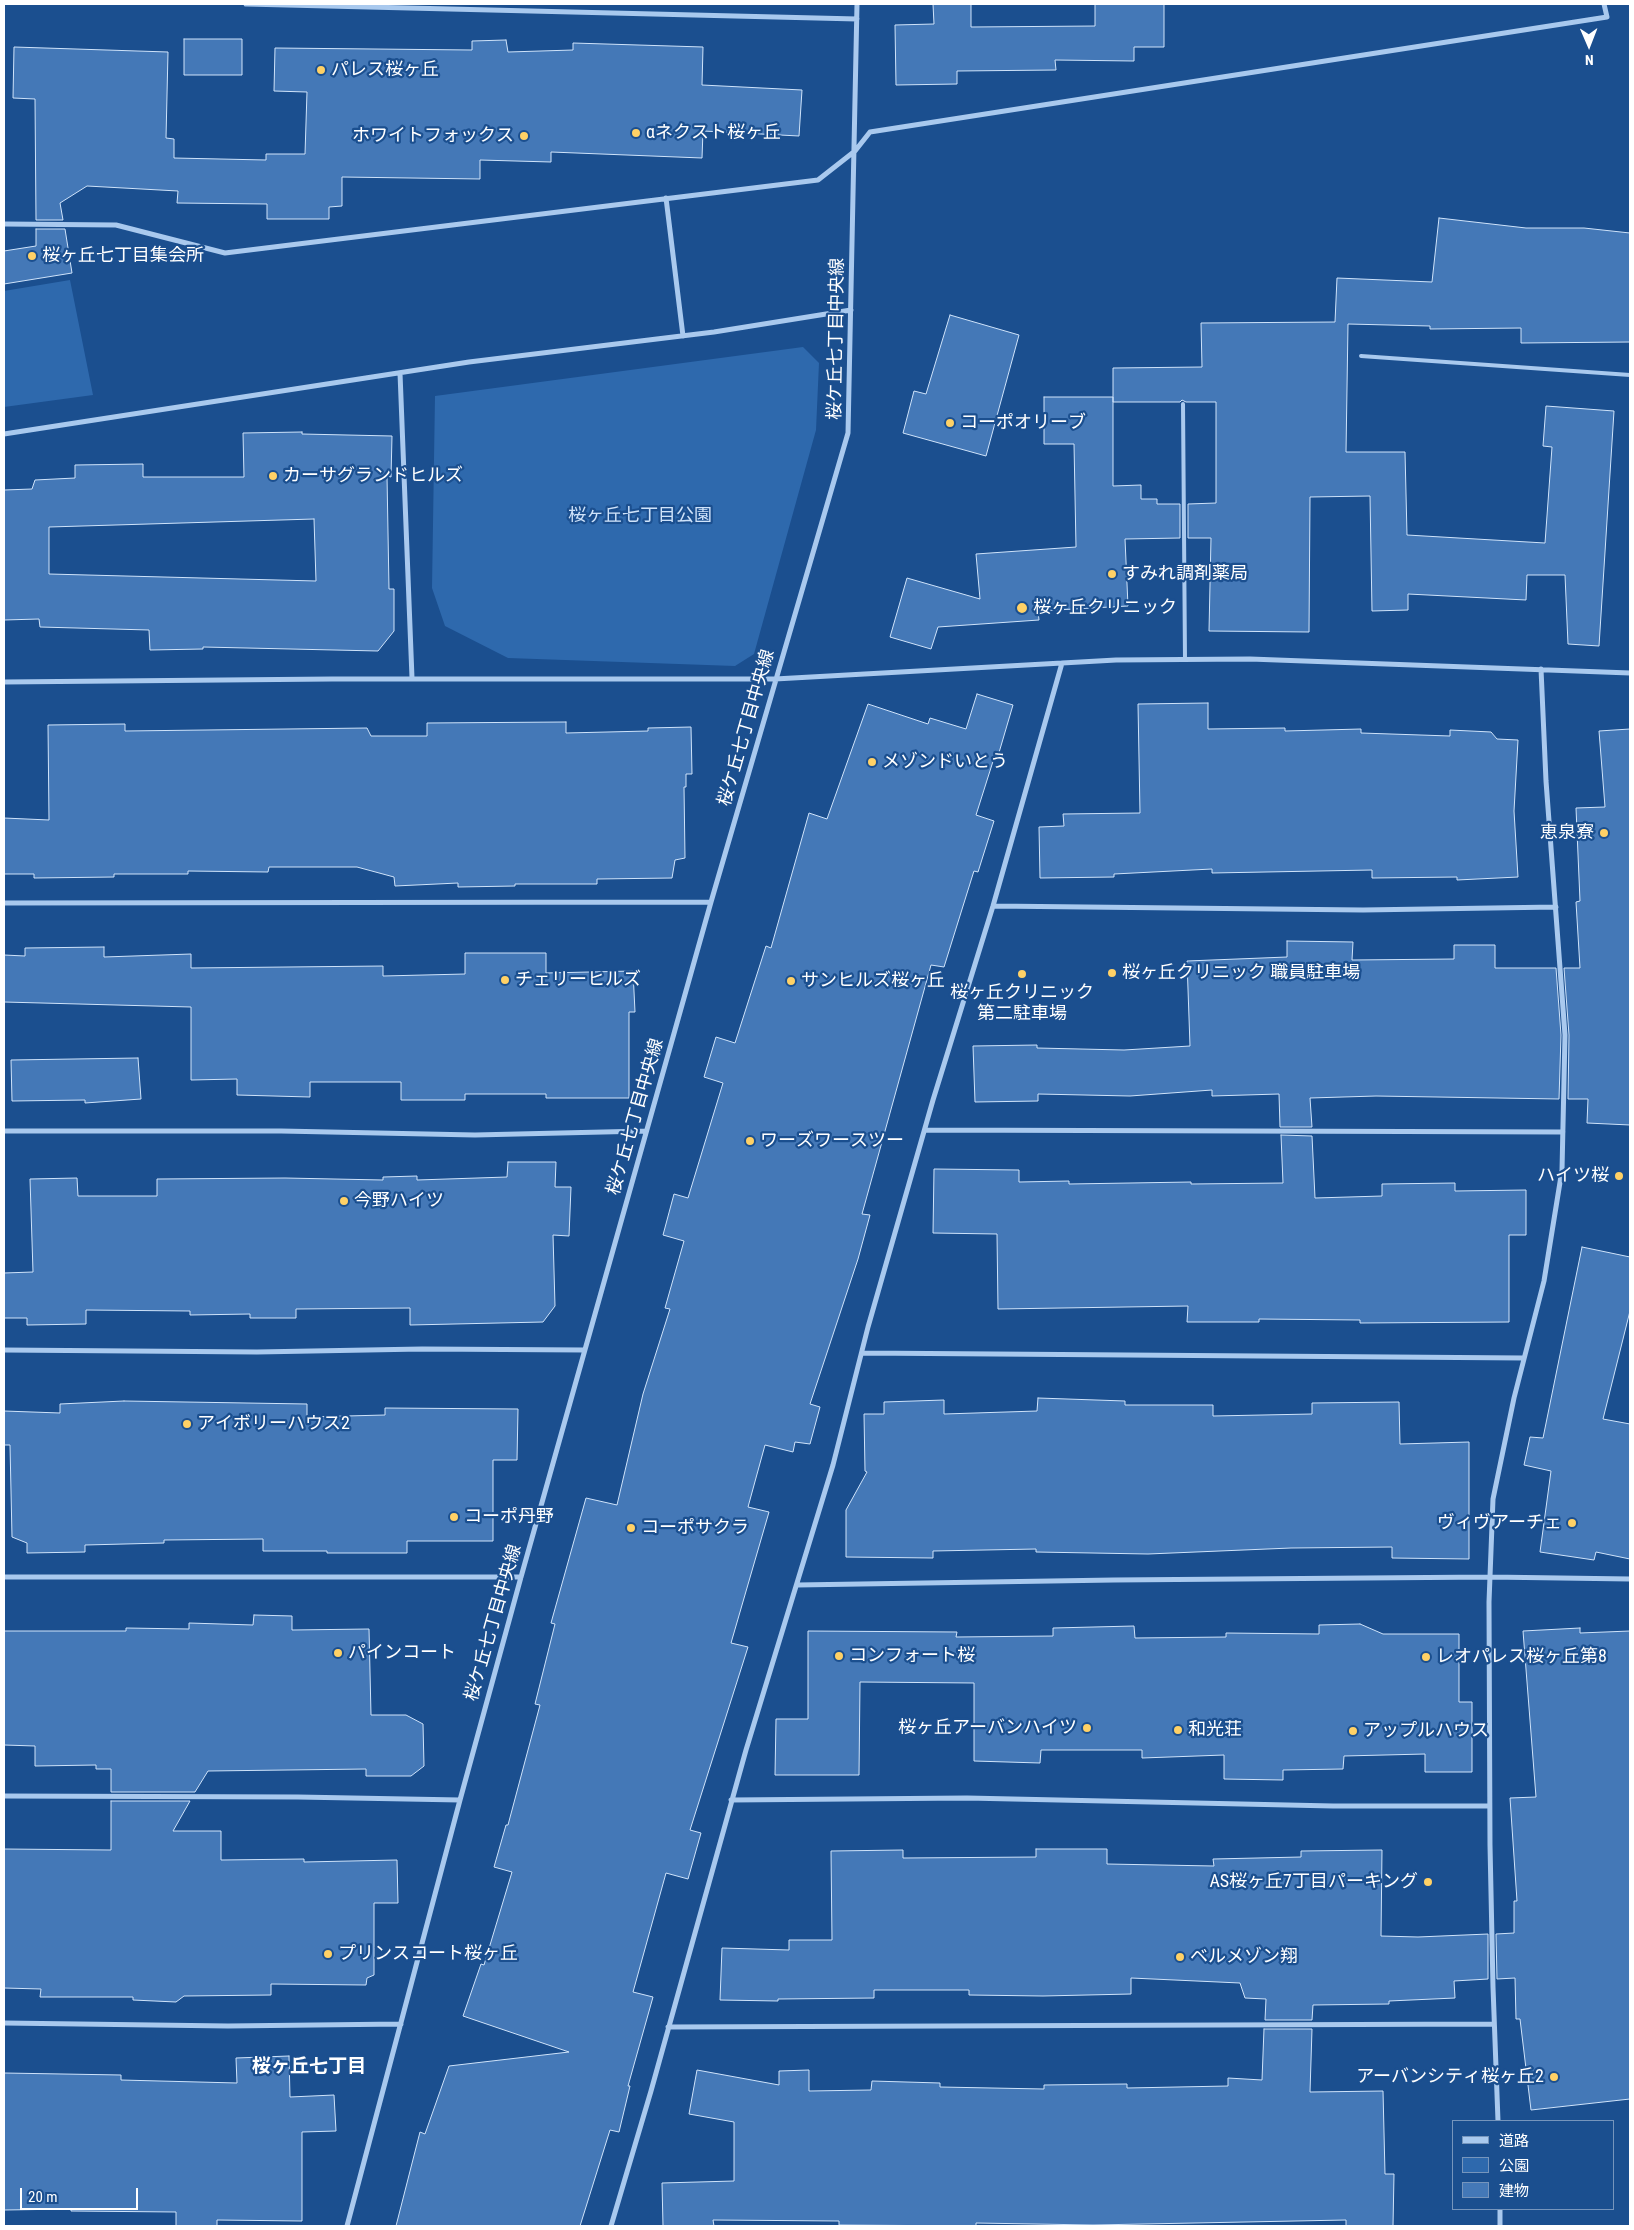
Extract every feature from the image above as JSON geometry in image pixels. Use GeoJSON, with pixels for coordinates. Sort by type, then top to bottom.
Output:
{"type":"FeatureCollection","features":[{"type":"Feature","properties":{"kind":"street"},"geometry":{"type":"LineString","coordinates":[[246,4],[857,19]]}},
{"type":"Feature","properties":{"kind":"street","name":"桜ケ丘七丁目中央線"},"geometry":{"type":"LineString","coordinates":[[347,2226],[521,1577],[711,902],[848,432],[858,4]]}},
{"type":"Feature","properties":{"kind":"street"},"geometry":{"type":"LineString","coordinates":[[4,224],[116,225],[225,253],[818,180],[855,151],[870,132],[1607,17],[1604,4]]}},
{"type":"Feature","properties":{"kind":"street"},"geometry":{"type":"LineString","coordinates":[[666,198],[683,336]]}},
{"type":"Feature","properties":{"kind":"street"},"geometry":{"type":"LineString","coordinates":[[4,434],[469,362],[683,336],[851,310]]}},
{"type":"Feature","properties":{"kind":"street"},"geometry":{"type":"LineString","coordinates":[[400,373],[412,678]]}},
{"type":"Feature","properties":{"kind":"street"},"geometry":{"type":"LineString","coordinates":[[4,682],[412,678],[775,679],[1062,663],[1250,659],[1630,673]]}},
{"type":"Feature","properties":{"kind":"street"},"geometry":{"type":"LineString","coordinates":[[611,2226],[651,2091],[731,1800],[833,1465],[924,1130],[993,906],[1062,663]]}},
{"type":"Feature","properties":{"kind":"street"},"geometry":{"type":"LineString","coordinates":[[1498,2120],[1489,1806],[1490,1577],[1493,1499],[1545,1272],[1562,1170],[1565,1036],[1546,781],[1541,669]]}},
{"type":"Feature","properties":{"kind":"street"},"geometry":{"type":"LineString","coordinates":[[4,903],[711,902]]}},
{"type":"Feature","properties":{"kind":"street"},"geometry":{"type":"LineString","coordinates":[[993,906],[1363,910],[1556,907]]}},
{"type":"Feature","properties":{"kind":"street"},"geometry":{"type":"LineString","coordinates":[[4,1131],[281,1130],[475,1135],[646,1131]]}},
{"type":"Feature","properties":{"kind":"street"},"geometry":{"type":"LineString","coordinates":[[924,1130],[1563,1132]]}},
{"type":"Feature","properties":{"kind":"street"},"geometry":{"type":"LineString","coordinates":[[4,1350],[257,1352],[422,1349],[585,1350]]}},
{"type":"Feature","properties":{"kind":"street"},"geometry":{"type":"LineString","coordinates":[[862,1354],[1524,1358]]}},
{"type":"Feature","properties":{"kind":"street"},"geometry":{"type":"LineString","coordinates":[[4,1577],[521,1577]]}},
{"type":"Feature","properties":{"kind":"street"},"geometry":{"type":"LineString","coordinates":[[797,1585],[1490,1577],[1630,1579]]}},
{"type":"Feature","properties":{"kind":"street"},"geometry":{"type":"LineString","coordinates":[[4,1796],[298,1797],[460,1800]]}},
{"type":"Feature","properties":{"kind":"street"},"geometry":{"type":"LineString","coordinates":[[731,1800],[967,1798],[1323,1805],[1489,1806]]}},
{"type":"Feature","properties":{"kind":"street"},"geometry":{"type":"LineString","coordinates":[[4,2023],[228,2026],[400,2024]]}},
{"type":"Feature","properties":{"kind":"street"},"geometry":{"type":"LineString","coordinates":[[668,2027],[1494,2024]]}},
{"type":"Feature","properties":{"kind":"street"},"geometry":{"type":"LineString","coordinates":[[1500,2210],[1500,2226]]}},
{"type":"Feature","properties":{"kind":"lane"},"geometry":{"type":"LineString","coordinates":[[1361,356],[1630,375]]}},
{"type":"Feature","properties":{"kind":"lane"},"geometry":{"type":"LineString","coordinates":[[1183,404],[1185,660]]}},
{"type":"Feature","properties":{"kind":"green space"},"geometry":{"type":"Polygon","coordinates":[[[70,280],[93,395],[4,407],[4,291],[70,280]]]}},
{"type":"Feature","properties":{"kind":"green space","name":"桜ヶ丘七丁目公園"},"geometry":{"type":"Polygon","coordinates":[[[803,347],[819,363],[816,430],[754,654],[735,666],[508,658],[445,626],[432,588],[435,396],[803,347]]]}},
{"type":"Feature","properties":{"kind":"building"},"geometry":{"type":"Polygon","coordinates":[[[933,4],[971,4],[971,27],[1095,26],[1095,4],[1164,4],[1164,47],[1134,47],[1134,61],[1055,60],[1056,70],[957,71],[957,84],[896,85],[895,25],[934,24],[933,4]]]}},
{"type":"Feature","properties":{"kind":"building"},"geometry":{"type":"Polygon","coordinates":[[[184,39],[242,39],[242,75],[184,75],[184,39]]]}},
{"type":"Feature","properties":{"kind":"building"},"geometry":{"type":"Polygon","coordinates":[[[506,40],[508,52],[573,50],[573,43],[703,47],[702,85],[802,90],[799,136],[703,131],[702,158],[551,152],[551,162],[480,160],[480,179],[342,177],[342,206],[329,207],[329,219],[267,219],[267,204],[177,203],[178,191],[87,186],[60,203],[63,220],[36,220],[35,99],[13,98],[14,47],[168,52],[166,138],[174,139],[174,158],[266,160],[266,154],[305,154],[307,92],[274,91],[275,48],[472,50],[472,41],[506,40]]]}},
{"type":"Feature","properties":{"kind":"building"},"geometry":{"type":"Polygon","coordinates":[[[1439,218],[1526,228],[1584,228],[1630,233],[1630,342],[1521,343],[1521,328],[1430,329],[1430,326],[1348,324],[1346,452],[1405,452],[1407,535],[1545,543],[1552,447],[1543,446],[1546,406],[1614,411],[1599,646],[1568,644],[1565,575],[1527,575],[1526,600],[1408,594],[1408,610],[1372,611],[1370,496],[1310,497],[1309,632],[1209,631],[1211,538],[1188,538],[1188,504],[1216,503],[1216,402],[1186,402],[1182,400],[1180,402],[1113,402],[1113,368],[1202,367],[1201,323],[1335,322],[1337,278],[1432,282],[1439,218]]]}},
{"type":"Feature","properties":{"kind":"building"},"geometry":{"type":"Polygon","coordinates":[[[36,229],[65,229],[72,273],[4,284],[4,251],[36,246],[36,229]]]}},
{"type":"Feature","properties":{"kind":"building"},"geometry":{"type":"Polygon","coordinates":[[[950,315],[1019,335],[986,456],[903,433],[914,391],[926,394],[950,315]]]}},
{"type":"Feature","properties":{"kind":"building"},"geometry":{"type":"Polygon","coordinates":[[[1044,397],[1113,397],[1113,486],[1141,485],[1141,499],[1157,499],[1157,504],[1180,504],[1180,538],[1125,539],[1128,606],[1038,611],[1039,620],[938,627],[931,649],[890,637],[907,578],[980,599],[976,554],[1076,547],[1074,444],[1044,444],[1044,397]]]}},
{"type":"Feature","properties":{"kind":"building"},"geometry":{"type":"Polygon","coordinates":[[[302,432],[302,434],[392,436],[391,477],[387,476],[389,589],[394,589],[394,631],[378,651],[203,647],[203,649],[150,650],[149,630],[40,627],[39,619],[4,620],[4,490],[32,489],[35,480],[75,478],[75,465],[143,464],[143,477],[244,477],[243,433],[302,432]],[[314,519],[49,527],[49,574],[316,581],[314,519]]]}},
{"type":"Feature","properties":{"kind":"building"},"geometry":{"type":"Polygon","coordinates":[[[977,694],[1013,705],[998,756],[995,755],[976,815],[994,821],[978,872],[974,871],[944,967],[931,965],[862,1214],[870,1215],[858,1259],[810,1404],[820,1407],[810,1444],[795,1442],[793,1452],[765,1445],[748,1507],[769,1512],[731,1643],[748,1647],[690,1830],[701,1833],[688,1879],[666,1873],[633,1992],[653,1997],[628,2086],[630,2086],[619,2132],[610,2130],[580,2226],[396,2226],[420,2132],[425,2134],[449,2066],[569,2052],[463,2016],[481,1964],[484,1965],[512,1872],[494,1867],[506,1825],[508,1825],[540,1705],[535,1704],[555,1624],[551,1623],[586,1498],[617,1505],[643,1394],[670,1309],[665,1308],[684,1241],[663,1235],[674,1194],[688,1198],[723,1083],[704,1077],[716,1037],[735,1043],[766,946],[771,948],[809,813],[827,819],[868,704],[928,724],[930,718],[966,729],[977,694]]]}},
{"type":"Feature","properties":{"kind":"building"},"geometry":{"type":"Polygon","coordinates":[[[1208,703],[1208,729],[1285,728],[1285,731],[1361,729],[1361,733],[1450,736],[1450,730],[1491,732],[1497,739],[1518,740],[1514,811],[1518,877],[1457,880],[1457,877],[1372,878],[1372,870],[1212,873],[1212,869],[1114,874],[1114,877],[1040,878],[1039,827],[1064,826],[1063,814],[1140,813],[1138,704],[1208,703]]]}},
{"type":"Feature","properties":{"kind":"building"},"geometry":{"type":"Polygon","coordinates":[[[566,722],[566,733],[648,731],[648,728],[691,727],[692,774],[686,774],[686,787],[684,787],[685,858],[675,860],[672,878],[597,879],[597,884],[515,884],[515,886],[458,887],[458,883],[395,886],[394,877],[357,867],[269,867],[268,872],[188,871],[188,874],[114,874],[114,877],[34,878],[34,874],[4,874],[4,818],[49,820],[48,725],[125,724],[125,731],[367,728],[371,736],[427,736],[427,723],[566,722]]]}},
{"type":"Feature","properties":{"kind":"building"},"geometry":{"type":"Polygon","coordinates":[[[1630,729],[1630,1125],[1587,1123],[1588,1099],[1568,1099],[1569,1035],[1564,968],[1580,968],[1576,902],[1580,901],[1576,808],[1605,807],[1599,731],[1630,729]]]}},
{"type":"Feature","properties":{"kind":"building"},"geometry":{"type":"Polygon","coordinates":[[[1287,941],[1353,942],[1352,960],[1454,959],[1454,945],[1495,945],[1495,968],[1556,968],[1561,1035],[1559,1099],[1376,1096],[1310,1098],[1312,1127],[1280,1127],[1279,1094],[1212,1096],[1212,1090],[1130,1096],[1038,1094],[1038,1101],[975,1102],[973,1046],[1037,1045],[1037,1048],[1124,1050],[1190,1046],[1187,961],[1287,957],[1287,941]]]}},
{"type":"Feature","properties":{"kind":"building"},"geometry":{"type":"Polygon","coordinates":[[[104,947],[104,957],[191,954],[191,968],[383,966],[383,976],[465,974],[465,953],[546,953],[546,973],[633,971],[635,1012],[629,1012],[629,1098],[546,1098],[546,1094],[465,1094],[465,1100],[401,1100],[401,1082],[310,1082],[310,1097],[237,1095],[237,1079],[191,1080],[191,1007],[4,1002],[4,955],[25,956],[25,948],[104,947]]]}},
{"type":"Feature","properties":{"kind":"building"},"geometry":{"type":"Polygon","coordinates":[[[138,1058],[141,1099],[85,1103],[85,1100],[12,1101],[11,1060],[138,1058]]]}},
{"type":"Feature","properties":{"kind":"building"},"geometry":{"type":"Polygon","coordinates":[[[1281,1135],[1312,1136],[1315,1198],[1382,1196],[1382,1184],[1455,1183],[1455,1191],[1526,1190],[1526,1235],[1509,1235],[1509,1322],[1360,1323],[1360,1320],[1259,1319],[1259,1322],[1187,1322],[1188,1306],[998,1309],[997,1234],[933,1233],[934,1169],[1019,1170],[1019,1182],[1069,1181],[1069,1184],[1283,1183],[1281,1135]]]}},
{"type":"Feature","properties":{"kind":"building"},"geometry":{"type":"Polygon","coordinates":[[[508,1162],[556,1162],[555,1187],[571,1187],[569,1236],[553,1235],[555,1306],[543,1322],[410,1325],[410,1308],[296,1309],[296,1318],[250,1318],[250,1314],[190,1315],[190,1311],[86,1310],[86,1324],[27,1325],[27,1318],[4,1318],[4,1273],[33,1272],[30,1179],[77,1178],[78,1196],[157,1196],[157,1179],[285,1178],[383,1180],[383,1177],[417,1176],[417,1180],[507,1177],[508,1162]]]}},
{"type":"Feature","properties":{"kind":"building"},"geometry":{"type":"Polygon","coordinates":[[[1582,1247],[1630,1257],[1630,1311],[1603,1419],[1630,1424],[1630,1559],[1596,1552],[1594,1560],[1540,1552],[1551,1471],[1524,1465],[1530,1437],[1543,1438],[1582,1247]]]}},
{"type":"Feature","properties":{"kind":"building"},"geometry":{"type":"Polygon","coordinates":[[[1038,1398],[1125,1401],[1125,1405],[1213,1405],[1213,1416],[1312,1414],[1312,1403],[1399,1402],[1400,1444],[1469,1442],[1469,1559],[1392,1558],[1392,1547],[1291,1548],[1148,1554],[1036,1552],[1036,1549],[933,1551],[933,1558],[846,1557],[846,1510],[867,1472],[865,1471],[864,1414],[884,1414],[884,1402],[944,1400],[944,1414],[1037,1411],[1038,1398]]]}},
{"type":"Feature","properties":{"kind":"building"},"geometry":{"type":"Polygon","coordinates":[[[124,1401],[307,1404],[307,1417],[385,1415],[385,1408],[518,1409],[517,1460],[493,1460],[493,1541],[407,1541],[407,1553],[263,1551],[263,1539],[164,1540],[164,1543],[85,1545],[85,1552],[27,1553],[27,1543],[12,1537],[10,1445],[4,1445],[4,1411],[60,1413],[60,1404],[124,1401]]]}},
{"type":"Feature","properties":{"kind":"building"},"geometry":{"type":"Polygon","coordinates":[[[254,1615],[292,1616],[292,1630],[369,1629],[371,1715],[406,1715],[423,1724],[424,1766],[411,1776],[366,1776],[366,1769],[208,1771],[195,1792],[111,1792],[111,1769],[96,1769],[96,1765],[35,1766],[35,1746],[4,1745],[4,1631],[126,1631],[126,1628],[189,1629],[189,1623],[253,1625],[254,1615]]]}},
{"type":"Feature","properties":{"kind":"building"},"geometry":{"type":"Polygon","coordinates":[[[1360,1624],[1383,1634],[1459,1634],[1459,1702],[1472,1702],[1472,1772],[1425,1772],[1425,1754],[1344,1756],[1343,1769],[1283,1770],[1283,1780],[1224,1779],[1224,1755],[1142,1758],[1142,1750],[1041,1750],[1040,1763],[974,1761],[974,1683],[860,1682],[859,1775],[775,1775],[776,1719],[808,1719],[808,1631],[957,1632],[956,1637],[1053,1636],[1053,1628],[1134,1626],[1135,1638],[1226,1637],[1226,1633],[1319,1634],[1319,1625],[1360,1624]]]}},
{"type":"Feature","properties":{"kind":"building"},"geometry":{"type":"Polygon","coordinates":[[[1580,1628],[1580,1633],[1630,1631],[1630,2099],[1531,2110],[1520,2019],[1516,2019],[1515,1978],[1497,1979],[1496,1934],[1514,1933],[1514,1901],[1517,1901],[1510,1798],[1536,1797],[1523,1631],[1580,1628]]]}},
{"type":"Feature","properties":{"kind":"building"},"geometry":{"type":"Polygon","coordinates":[[[111,1801],[190,1801],[173,1831],[221,1831],[221,1860],[304,1859],[304,1862],[397,1860],[398,1903],[374,1903],[374,1975],[367,1978],[366,1985],[271,1984],[271,1995],[184,1996],[176,2002],[133,2000],[133,1997],[40,1997],[41,1989],[4,1988],[4,1849],[111,1850],[111,1801]]]}},
{"type":"Feature","properties":{"kind":"building"},"geometry":{"type":"Polygon","coordinates":[[[1036,1849],[1107,1849],[1107,1864],[1214,1866],[1213,1859],[1301,1857],[1301,1851],[1382,1850],[1381,1936],[1418,1937],[1488,1934],[1488,1979],[1454,1981],[1455,1998],[1389,2001],[1389,2004],[1313,2005],[1312,2020],[1265,2020],[1266,1999],[1245,1998],[1240,1983],[1131,1978],[1131,1994],[969,1995],[969,1990],[874,1990],[874,1998],[778,1999],[778,2001],[720,2000],[722,1948],[789,1950],[789,1940],[832,1940],[831,1851],[903,1850],[903,1858],[1036,1857],[1036,1849]]]}},
{"type":"Feature","properties":{"kind":"building"},"geometry":{"type":"Polygon","coordinates":[[[1264,2029],[1312,2029],[1310,2092],[1383,2091],[1385,2174],[1394,2174],[1393,2226],[1346,2226],[1346,2220],[1093,2225],[976,2223],[976,2226],[839,2225],[839,2221],[713,2220],[714,2226],[663,2226],[662,2183],[734,2181],[734,2122],[689,2114],[697,2070],[779,2085],[779,2071],[809,2070],[809,2091],[871,2090],[872,2081],[940,2083],[940,2087],[1044,2089],[1044,2085],[1127,2084],[1127,2088],[1228,2086],[1228,2078],[1262,2080],[1264,2029]]]}},
{"type":"Feature","properties":{"kind":"building"},"geometry":{"type":"Polygon","coordinates":[[[289,2056],[290,2097],[334,2095],[336,2131],[302,2132],[302,2221],[217,2220],[217,2226],[176,2226],[176,2212],[71,2211],[71,2209],[4,2210],[4,2073],[121,2075],[121,2080],[237,2083],[236,2058],[289,2056]]]}},
{"type":"Feature","properties":{"kind":"place","name":"パレス桜ヶ丘"},"geometry":{"type":"Point","coordinates":[321,70]}},
{"type":"Feature","properties":{"kind":"place","name":"αネクスト桜ヶ丘"},"geometry":{"type":"Point","coordinates":[636,133]}},
{"type":"Feature","properties":{"kind":"place","name":"ホワイトフォックス"},"geometry":{"type":"Point","coordinates":[524,136]}},
{"type":"Feature","properties":{"kind":"place","name":"桜ヶ丘七丁目集会所"},"geometry":{"type":"Point","coordinates":[32,256]}},
{"type":"Feature","properties":{"kind":"place","name":"コーポオリーブ"},"geometry":{"type":"Point","coordinates":[950,423]}},
{"type":"Feature","properties":{"kind":"place","name":"カーサグランドヒルズ"},"geometry":{"type":"Point","coordinates":[273,476]}},
{"type":"Feature","properties":{"kind":"place","name":"すみれ調剤薬局"},"geometry":{"type":"Point","coordinates":[1112,574]}},
{"type":"Feature","properties":{"kind":"place","name":"桜ヶ丘クリニック"},"geometry":{"type":"Point","coordinates":[1022,608]}},
{"type":"Feature","properties":{"kind":"place","name":"メゾンドいとう"},"geometry":{"type":"Point","coordinates":[872,762]}},
{"type":"Feature","properties":{"kind":"place","name":"恵泉寮"},"geometry":{"type":"Point","coordinates":[1604,833]}},
{"type":"Feature","properties":{"kind":"place","name":"桜ヶ丘クリニック 職員駐車場"},"geometry":{"type":"Point","coordinates":[1112,973]}},
{"type":"Feature","properties":{"kind":"place","name":"桜ヶ丘クリニック 第二駐車場"},"geometry":{"type":"Point","coordinates":[1022,974]}},
{"type":"Feature","properties":{"kind":"place","name":"チェリーヒルズ"},"geometry":{"type":"Point","coordinates":[505,980]}},
{"type":"Feature","properties":{"kind":"place","name":"サンヒルズ桜ヶ丘"},"geometry":{"type":"Point","coordinates":[791,981]}},
{"type":"Feature","properties":{"kind":"place","name":"ワーズワースツー"},"geometry":{"type":"Point","coordinates":[750,1141]}},
{"type":"Feature","properties":{"kind":"place","name":"ハイツ桜"},"geometry":{"type":"Point","coordinates":[1619,1176]}},
{"type":"Feature","properties":{"kind":"place","name":"今野ハイツ"},"geometry":{"type":"Point","coordinates":[344,1201]}},
{"type":"Feature","properties":{"kind":"place","name":"アイボリーハウス2"},"geometry":{"type":"Point","coordinates":[187,1424]}},
{"type":"Feature","properties":{"kind":"place","name":"コーポ丹野"},"geometry":{"type":"Point","coordinates":[454,1517]}},
{"type":"Feature","properties":{"kind":"place","name":"ヴィヴアーチェ"},"geometry":{"type":"Point","coordinates":[1572,1523]}},
{"type":"Feature","properties":{"kind":"place","name":"コーポサクラ"},"geometry":{"type":"Point","coordinates":[631,1528]}},
{"type":"Feature","properties":{"kind":"place","name":"パインコート"},"geometry":{"type":"Point","coordinates":[338,1653]}},
{"type":"Feature","properties":{"kind":"place","name":"コンフォート桜"},"geometry":{"type":"Point","coordinates":[839,1656]}},
{"type":"Feature","properties":{"kind":"place","name":"レオパレス桜ヶ丘第8"},"geometry":{"type":"Point","coordinates":[1426,1657]}},
{"type":"Feature","properties":{"kind":"place","name":"桜ヶ丘アーバンハイツ"},"geometry":{"type":"Point","coordinates":[1087,1728]}},
{"type":"Feature","properties":{"kind":"place","name":"和光荘"},"geometry":{"type":"Point","coordinates":[1178,1730]}},
{"type":"Feature","properties":{"kind":"place","name":"アップルハウス"},"geometry":{"type":"Point","coordinates":[1353,1731]}},
{"type":"Feature","properties":{"kind":"place","name":"AS桜ヶ丘7丁目パーキング"},"geometry":{"type":"Point","coordinates":[1428,1882]}},
{"type":"Feature","properties":{"kind":"place","name":"プリンスコート桜ヶ丘"},"geometry":{"type":"Point","coordinates":[328,1954]}},
{"type":"Feature","properties":{"kind":"place","name":"ベルメゾン翔"},"geometry":{"type":"Point","coordinates":[1180,1957]}},
{"type":"Feature","properties":{"kind":"place","name":"アーバンシティ桜ヶ丘2"},"geometry":{"type":"Point","coordinates":[1554,2077]}},
{"type":"Feature","properties":{"kind":"district","name":"桜ヶ丘七丁目"},"geometry":{"type":"Point","coordinates":[309,2067]}}]}
